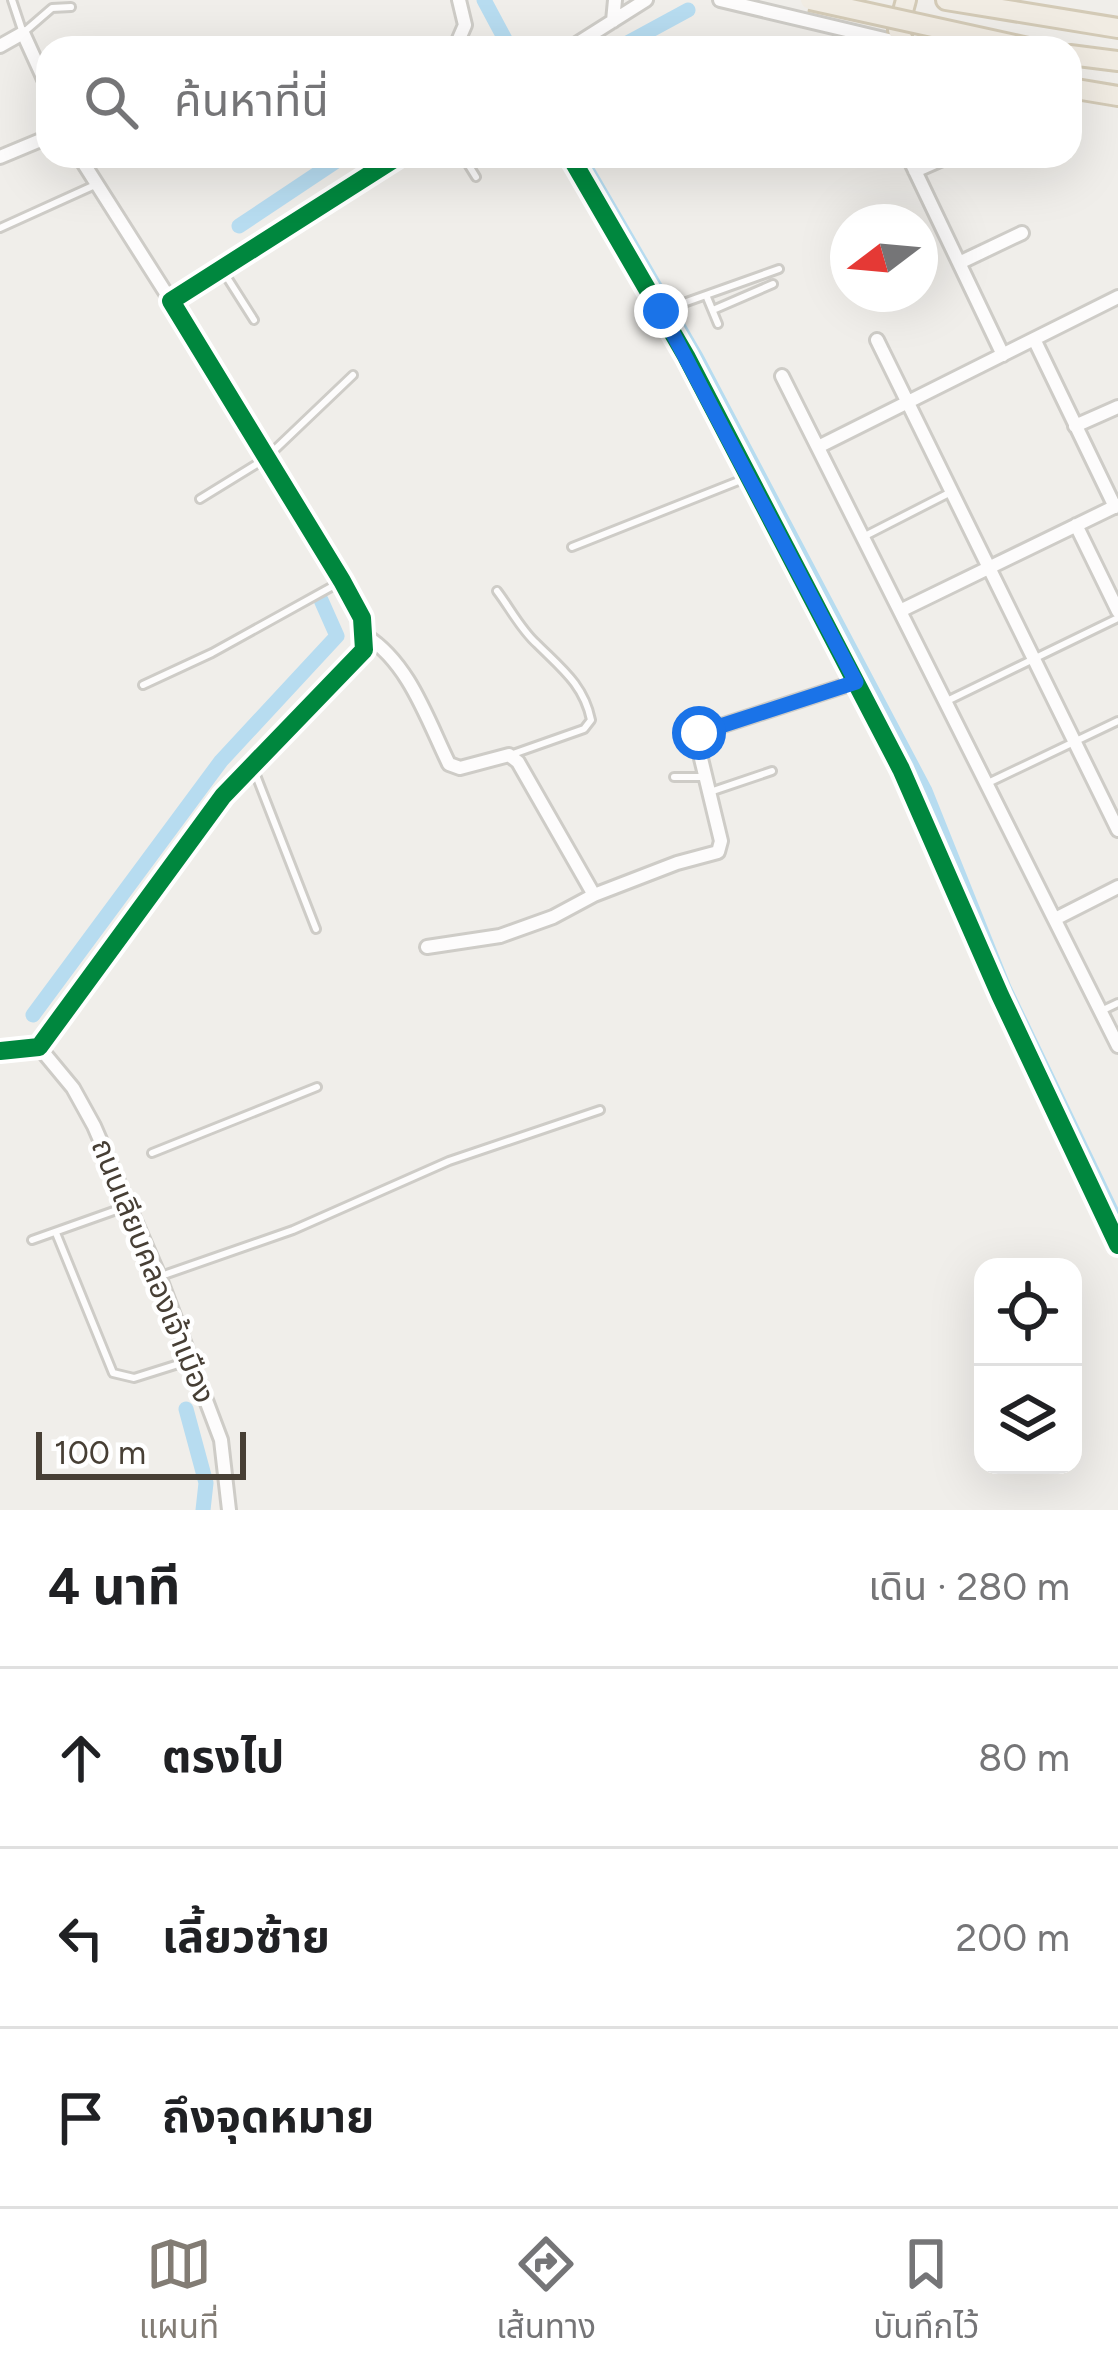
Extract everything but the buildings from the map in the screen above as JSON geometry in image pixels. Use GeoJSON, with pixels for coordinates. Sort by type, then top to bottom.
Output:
{"type":"FeatureCollection","features":[{"type":"Feature","properties":{"kind":"main road"},"geometry":{"type":"LineString","coordinates":[[810,0],[974,36]]}},
{"type":"Feature","properties":{"kind":"main road"},"geometry":{"type":"LineString","coordinates":[[902,36],[899,16],[906,0]]}},
{"type":"Feature","properties":{"kind":"main road"},"geometry":{"type":"LineString","coordinates":[[946,0],[1118,28]]}},
{"type":"Feature","properties":{"kind":"main road"},"geometry":{"type":"LineString","coordinates":[[1082,56],[1118,61]]}},
{"type":"Feature","properties":{"kind":"main road"},"geometry":{"type":"LineString","coordinates":[[1082,90],[1118,96]]}},
{"type":"Feature","properties":{"kind":"street"},"geometry":{"type":"LineString","coordinates":[[459,0],[465,25],[460,36]]}},
{"type":"Feature","properties":{"kind":"street"},"geometry":{"type":"LineString","coordinates":[[613,21],[615,0]]}},
{"type":"Feature","properties":{"kind":"street"},"geometry":{"type":"LineString","coordinates":[[602,36],[613,21],[646,0]]}},
{"type":"Feature","properties":{"kind":"street"},"geometry":{"type":"LineString","coordinates":[[720,0],[865,36]]}},
{"type":"Feature","properties":{"kind":"street"},"geometry":{"type":"LineString","coordinates":[[848,32],[850,36]]}},
{"type":"Feature","properties":{"kind":"street"},"geometry":{"type":"LineString","coordinates":[[0,46],[23,34],[36,62]]}},
{"type":"Feature","properties":{"kind":"street"},"geometry":{"type":"LineString","coordinates":[[0,157],[36,142]]}},
{"type":"Feature","properties":{"kind":"street"},"geometry":{"type":"LineString","coordinates":[[0,1051],[39,1046],[188,840],[252,765],[355,663],[366,636],[362,618],[341,581],[85,168]]}},
{"type":"Feature","properties":{"kind":"street"},"geometry":{"type":"LineString","coordinates":[[171,301],[380,168]]}},
{"type":"Feature","properties":{"kind":"street"},"geometry":{"type":"LineString","coordinates":[[577,168],[662,311],[927,822],[1000,995],[1118,1245]]}},
{"type":"Feature","properties":{"kind":"street"},"geometry":{"type":"LineString","coordinates":[[914,168],[1004,355]]}},
{"type":"Feature","properties":{"kind":"street"},"geometry":{"type":"LineString","coordinates":[[915,171],[922,168]]}},
{"type":"Feature","properties":{"kind":"street"},"geometry":{"type":"LineString","coordinates":[[959,263],[1022,233]]}},
{"type":"Feature","properties":{"kind":"street"},"geometry":{"type":"LineString","coordinates":[[820,446],[1118,297]]}},
{"type":"Feature","properties":{"kind":"street"},"geometry":{"type":"LineString","coordinates":[[902,610],[1116,506],[1034,339]]}},
{"type":"Feature","properties":{"kind":"street"},"geometry":{"type":"LineString","coordinates":[[877,340],[1118,830]]}},
{"type":"Feature","properties":{"kind":"street"},"geometry":{"type":"LineString","coordinates":[[782,376],[1118,1046]]}},
{"type":"Feature","properties":{"kind":"street"},"geometry":{"type":"LineString","coordinates":[[1076,426],[1118,407]]}},
{"type":"Feature","properties":{"kind":"street"},"geometry":{"type":"LineString","coordinates":[[1076,525],[1118,615]]}},
{"type":"Feature","properties":{"kind":"street"},"geometry":{"type":"LineString","coordinates":[[366,636],[383,647],[410,684],[448,764],[460,768],[509,755],[518,762],[594,895]]}},
{"type":"Feature","properties":{"kind":"street"},"geometry":{"type":"LineString","coordinates":[[428,946],[500,936],[677,863],[718,852],[721,841],[696,737],[699,733],[856,682]]}},
{"type":"Feature","properties":{"kind":"street"},"geometry":{"type":"LineString","coordinates":[[1055,919],[1118,887]]}},
{"type":"Feature","properties":{"kind":"street","name":"ถนนเลียบคลองเจ้าเมือง"},"geometry":{"type":"LineString","coordinates":[[39,1046],[73,1088],[117,1165],[221,1440],[230,1510]]}},
{"type":"Feature","properties":{"kind":"lane"},"geometry":{"type":"LineString","coordinates":[[12,0],[23,34],[52,8],[70,8]]}},
{"type":"Feature","properties":{"kind":"lane"},"geometry":{"type":"LineString","coordinates":[[471,168],[476,177]]}},
{"type":"Feature","properties":{"kind":"lane"},"geometry":{"type":"LineString","coordinates":[[0,228],[94,184]]}},
{"type":"Feature","properties":{"kind":"lane"},"geometry":{"type":"LineString","coordinates":[[221,268],[254,320]]}},
{"type":"Feature","properties":{"kind":"lane"},"geometry":{"type":"LineString","coordinates":[[662,311],[779,268]]}},
{"type":"Feature","properties":{"kind":"lane"},"geometry":{"type":"LineString","coordinates":[[712,310],[773,284]]}},
{"type":"Feature","properties":{"kind":"lane"},"geometry":{"type":"LineString","coordinates":[[706,295],[718,324]]}},
{"type":"Feature","properties":{"kind":"lane"},"geometry":{"type":"LineString","coordinates":[[200,499],[265,459],[353,375]]}},
{"type":"Feature","properties":{"kind":"lane"},"geometry":{"type":"LineString","coordinates":[[572,547],[749,477]]}},
{"type":"Feature","properties":{"kind":"lane"},"geometry":{"type":"LineString","coordinates":[[865,536],[951,492]]}},
{"type":"Feature","properties":{"kind":"lane"},"geometry":{"type":"LineString","coordinates":[[143,685],[212,653],[341,581]]}},
{"type":"Feature","properties":{"kind":"lane"},"geometry":{"type":"LineString","coordinates":[[497,591],[534,642],[574,681],[591,720],[584,729],[509,755]]}},
{"type":"Feature","properties":{"kind":"lane"},"geometry":{"type":"LineString","coordinates":[[947,701],[1118,615]]}},
{"type":"Feature","properties":{"kind":"lane"},"geometry":{"type":"LineString","coordinates":[[988,783],[1118,721]]}},
{"type":"Feature","properties":{"kind":"lane"},"geometry":{"type":"LineString","coordinates":[[252,765],[316,929]]}},
{"type":"Feature","properties":{"kind":"lane"},"geometry":{"type":"LineString","coordinates":[[711,792],[772,772]]}},
{"type":"Feature","properties":{"kind":"lane"},"geometry":{"type":"LineString","coordinates":[[674,777],[706,777]]}},
{"type":"Feature","properties":{"kind":"lane"},"geometry":{"type":"LineString","coordinates":[[1101,1011],[1118,1003]]}},
{"type":"Feature","properties":{"kind":"lane"},"geometry":{"type":"LineString","coordinates":[[152,1153],[317,1087]]}},
{"type":"Feature","properties":{"kind":"lane"},"geometry":{"type":"LineString","coordinates":[[159,1276],[293,1230],[449,1161],[600,1110]]}},
{"type":"Feature","properties":{"kind":"lane"},"geometry":{"type":"LineString","coordinates":[[32,1240],[129,1205]]}},
{"type":"Feature","properties":{"kind":"lane"},"geometry":{"type":"LineString","coordinates":[[56,1232],[113,1373],[134,1378],[191,1360]]}},
{"type":"Feature","properties":{"kind":"waterway"},"geometry":{"type":"LineString","coordinates":[[484,0],[503,36]]}},
{"type":"Feature","properties":{"kind":"waterway"},"geometry":{"type":"LineString","coordinates":[[640,36],[688,10]]}},
{"type":"Feature","properties":{"kind":"waterway"},"geometry":{"type":"LineString","coordinates":[[239,226],[326,168]]}},
{"type":"Feature","properties":{"kind":"waterway"},"geometry":{"type":"LineString","coordinates":[[586,168],[696,357],[925,791],[1004,988],[1118,1225]]}},
{"type":"Feature","properties":{"kind":"waterway"},"geometry":{"type":"LineString","coordinates":[[33,1015],[221,761],[337,636],[321,600]]}},
{"type":"Feature","properties":{"kind":"waterway"},"geometry":{"type":"LineString","coordinates":[[186,1409],[206,1483],[203,1510]]}},
{"type":"Feature","properties":{"kind":"cycle path"},"geometry":{"type":"LineString","coordinates":[[0,1051],[39,1047],[223,796],[364,650],[362,618],[342,581],[171,301],[380,168]]}},
{"type":"Feature","properties":{"kind":"cycle path"},"geometry":{"type":"LineString","coordinates":[[577,168],[686,356],[901,769],[1000,995],[1118,1245]]}},
{"type":"Feature","properties":{"kind":"route"},"geometry":{"type":"LineString","coordinates":[[661,311],[856,682],[699,733]]}}]}
